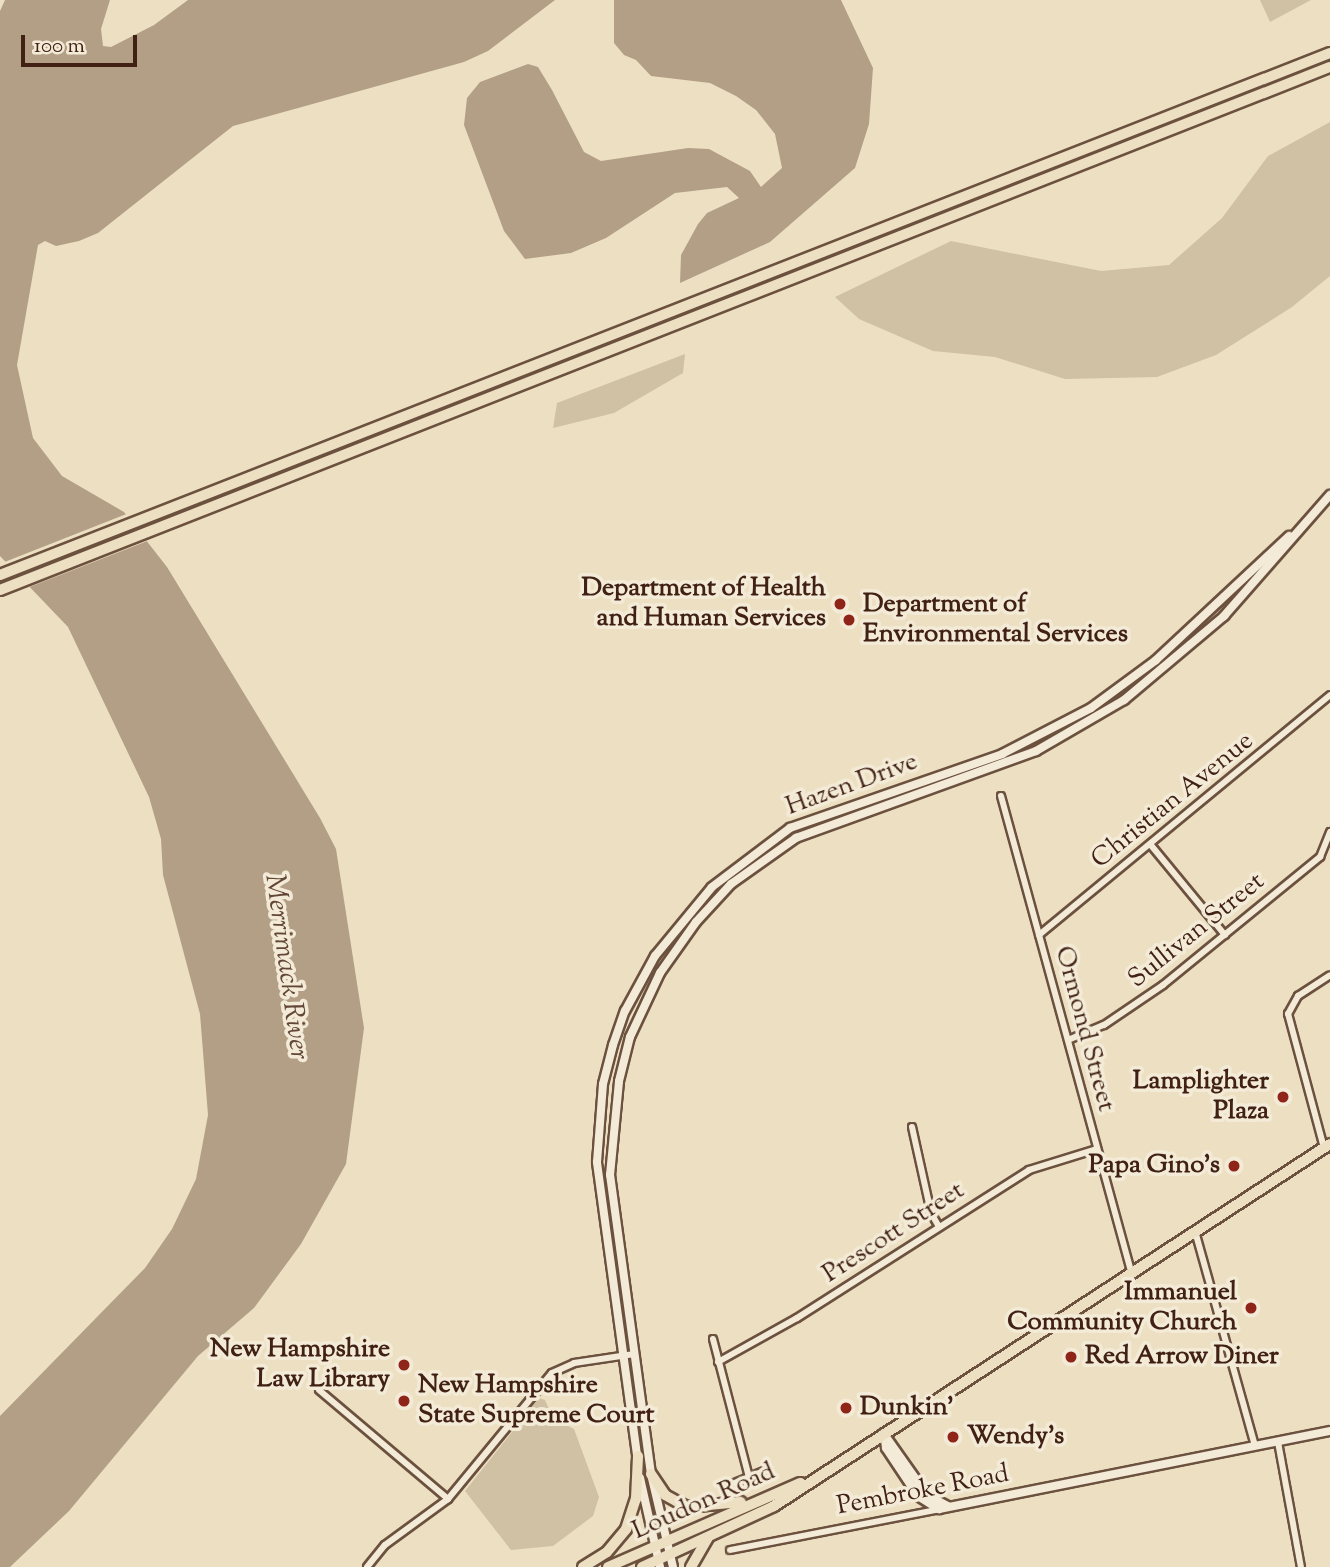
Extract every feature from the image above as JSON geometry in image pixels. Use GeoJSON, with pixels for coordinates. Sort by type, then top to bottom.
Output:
{"type":"FeatureCollection","features":[{"type":"Feature","properties":{"kind":"highway"},"geometry":{"type":"LineString","coordinates":[[0,575],[1327,54]]}},
{"type":"Feature","properties":{"kind":"highway"},"geometry":{"type":"LineString","coordinates":[[1,590],[1330,67]]}},
{"type":"Feature","properties":{"kind":"main road","name":"Loudon Road"},"geometry":{"type":"LineString","coordinates":[[642,1567],[659,1563],[668,1553],[774,1506],[1327,1146]]}},
{"type":"Feature","properties":{"kind":"main road"},"geometry":{"type":"LineString","coordinates":[[583,1567],[607,1552],[626,1530],[636,1499],[638,1456]]}},
{"type":"Feature","properties":{"kind":"main road"},"geometry":{"type":"LineString","coordinates":[[651,1474],[665,1495],[687,1507],[711,1508],[762,1497]]}},
{"type":"Feature","properties":{"kind":"main road","name":"Loudon Road"},"geometry":{"type":"LineString","coordinates":[[608,1567],[762,1497],[817,1477]]}},
{"type":"Feature","properties":{"kind":"main road"},"geometry":{"type":"LineString","coordinates":[[691,1567],[709,1536]]}},
{"type":"Feature","properties":{"kind":"street","name":"Hazen Drive"},"geometry":{"type":"LineString","coordinates":[[659,1563],[638,1456],[596,1175],[603,1084],[637,987],[693,906],[732,869],[790,828],[1002,754],[1091,708],[1156,660],[1302,525],[1330,495]]}},
{"type":"Feature","properties":{"kind":"street","name":"Hazen Drive"},"geometry":{"type":"LineString","coordinates":[[673,1567],[651,1474],[610,1175],[614,1112],[627,1048],[643,1004],[696,922],[731,884],[796,838],[1036,751],[1098,717],[1156,675],[1224,616],[1262,577],[1302,525]]}},
{"type":"Feature","properties":{"kind":"street","name":"Christian Avenue"},"geometry":{"type":"LineString","coordinates":[[1039,935],[1330,695]]}},
{"type":"Feature","properties":{"kind":"street"},"geometry":{"type":"LineString","coordinates":[[1324,701],[1330,709]]}},
{"type":"Feature","properties":{"kind":"street","name":"Ormond Street"},"geometry":{"type":"LineString","coordinates":[[1001,796],[1131,1272]]}},
{"type":"Feature","properties":{"kind":"street","name":"Sullivan Street"},"geometry":{"type":"LineString","coordinates":[[1068,1040],[1134,1006],[1225,935],[1320,857],[1330,831]]}},
{"type":"Feature","properties":{"kind":"street"},"geometry":{"type":"LineString","coordinates":[[1150,844],[1225,935]]}},
{"type":"Feature","properties":{"kind":"street"},"geometry":{"type":"LineString","coordinates":[[1327,1146],[1289,1009],[1298,996],[1330,975]]}},
{"type":"Feature","properties":{"kind":"street"},"geometry":{"type":"LineString","coordinates":[[912,1127],[931,1213],[939,1227]]}},
{"type":"Feature","properties":{"kind":"street","name":"Prescott Street"},"geometry":{"type":"LineString","coordinates":[[718,1363],[1029,1170],[1097,1149]]}},
{"type":"Feature","properties":{"kind":"street"},"geometry":{"type":"LineString","coordinates":[[1195,1231],[1255,1446]]}},
{"type":"Feature","properties":{"kind":"street"},"geometry":{"type":"LineString","coordinates":[[713,1339],[749,1477]]}},
{"type":"Feature","properties":{"kind":"street"},"geometry":{"type":"LineString","coordinates":[[368,1567],[385,1545],[448,1499],[552,1373],[574,1363],[634,1354]]}},
{"type":"Feature","properties":{"kind":"street"},"geometry":{"type":"LineString","coordinates":[[319,1390],[448,1499]]}},
{"type":"Feature","properties":{"kind":"street","name":"Pembroke Road"},"geometry":{"type":"LineString","coordinates":[[730,1550],[1330,1431]]}},
{"type":"Feature","properties":{"kind":"street"},"geometry":{"type":"LineString","coordinates":[[884,1433],[886,1448],[918,1496],[934,1508],[950,1507]]}},
{"type":"Feature","properties":{"kind":"street"},"geometry":{"type":"LineString","coordinates":[[1278,1442],[1301,1567]]}},
{"type":"Feature","properties":{"kind":"street"},"geometry":{"type":"LineString","coordinates":[[732,1484],[765,1471]]}},
{"type":"Feature","properties":{"kind":"shaded area"},"geometry":{"type":"Polygon","coordinates":[[[1260,0],[1311,0],[1270,22],[1260,0]]]}},
{"type":"Feature","properties":{"kind":"shaded area"},"geometry":{"type":"Polygon","coordinates":[[[1330,122],[1330,276],[1292,307],[1216,355],[1157,377],[1065,379],[995,357],[933,351],[859,319],[835,297],[951,241],[1101,271],[1169,265],[1222,218],[1268,156],[1330,122]]]}},
{"type":"Feature","properties":{"kind":"shaded area"},"geometry":{"type":"Polygon","coordinates":[[[685,354],[683,373],[614,413],[553,428],[557,403],[685,354]]]}},
{"type":"Feature","properties":{"kind":"shaded area"},"geometry":{"type":"Polygon","coordinates":[[[539,1398],[545,1400],[553,1418],[574,1429],[599,1497],[593,1516],[553,1546],[511,1550],[465,1491],[539,1398]]]}},
{"type":"Feature","properties":{"kind":"water","name":"Merrimack River"},"geometry":{"type":"Polygon","coordinates":[[[5,0],[110,0],[101,29],[103,46],[111,47],[154,25],[188,0],[555,0],[488,51],[464,62],[233,126],[98,233],[56,246],[45,241],[38,245],[17,365],[33,438],[62,476],[124,512],[167,567],[320,818],[336,849],[364,1028],[346,1164],[301,1244],[254,1308],[198,1356],[69,1511],[10,1567],[0,1567],[0,1416],[145,1268],[172,1229],[196,1179],[208,1115],[200,1014],[163,875],[161,839],[149,797],[68,627],[0,556],[0,11],[5,0]]]}},
{"type":"Feature","properties":{"kind":"water"},"geometry":{"type":"Polygon","coordinates":[[[614,0],[841,0],[873,68],[869,124],[855,168],[770,242],[680,283],[681,255],[698,224],[707,213],[739,198],[727,187],[675,193],[606,238],[571,253],[525,259],[504,231],[464,125],[467,98],[480,82],[528,64],[538,67],[584,152],[601,161],[688,148],[709,149],[750,171],[761,187],[782,168],[775,134],[756,110],[710,83],[651,76],[636,60],[624,55],[614,43],[614,0]]]}},
{"type":"Feature","properties":{"kind":"pier"},"geometry":{"type":"Polygon","coordinates":[[[129,513],[150,540],[27,588],[2,563],[129,513]]]}},
{"type":"Feature","properties":{"kind":"place","name":"Department of Health and Human Services"},"geometry":{"type":"Point","coordinates":[840,604]}},
{"type":"Feature","properties":{"kind":"place","name":"Department of Environmental Services"},"geometry":{"type":"Point","coordinates":[849,620]}},
{"type":"Feature","properties":{"kind":"place","name":"Lamplighter Plaza"},"geometry":{"type":"Point","coordinates":[1283,1097]}},
{"type":"Feature","properties":{"kind":"place","name":"Papa Gino's"},"geometry":{"type":"Point","coordinates":[1234,1166]}},
{"type":"Feature","properties":{"kind":"place","name":"Immanuel Community Church"},"geometry":{"type":"Point","coordinates":[1251,1308]}},
{"type":"Feature","properties":{"kind":"place","name":"Red Arrow Diner"},"geometry":{"type":"Point","coordinates":[1071,1357]}},
{"type":"Feature","properties":{"kind":"place","name":"New Hampshire Law Library"},"geometry":{"type":"Point","coordinates":[404,1365]}},
{"type":"Feature","properties":{"kind":"place","name":"New Hampshire State Supreme Court"},"geometry":{"type":"Point","coordinates":[404,1401]}},
{"type":"Feature","properties":{"kind":"place","name":"Dunkin'"},"geometry":{"type":"Point","coordinates":[846,1408]}},
{"type":"Feature","properties":{"kind":"place","name":"Wendy's"},"geometry":{"type":"Point","coordinates":[953,1437]}}]}
